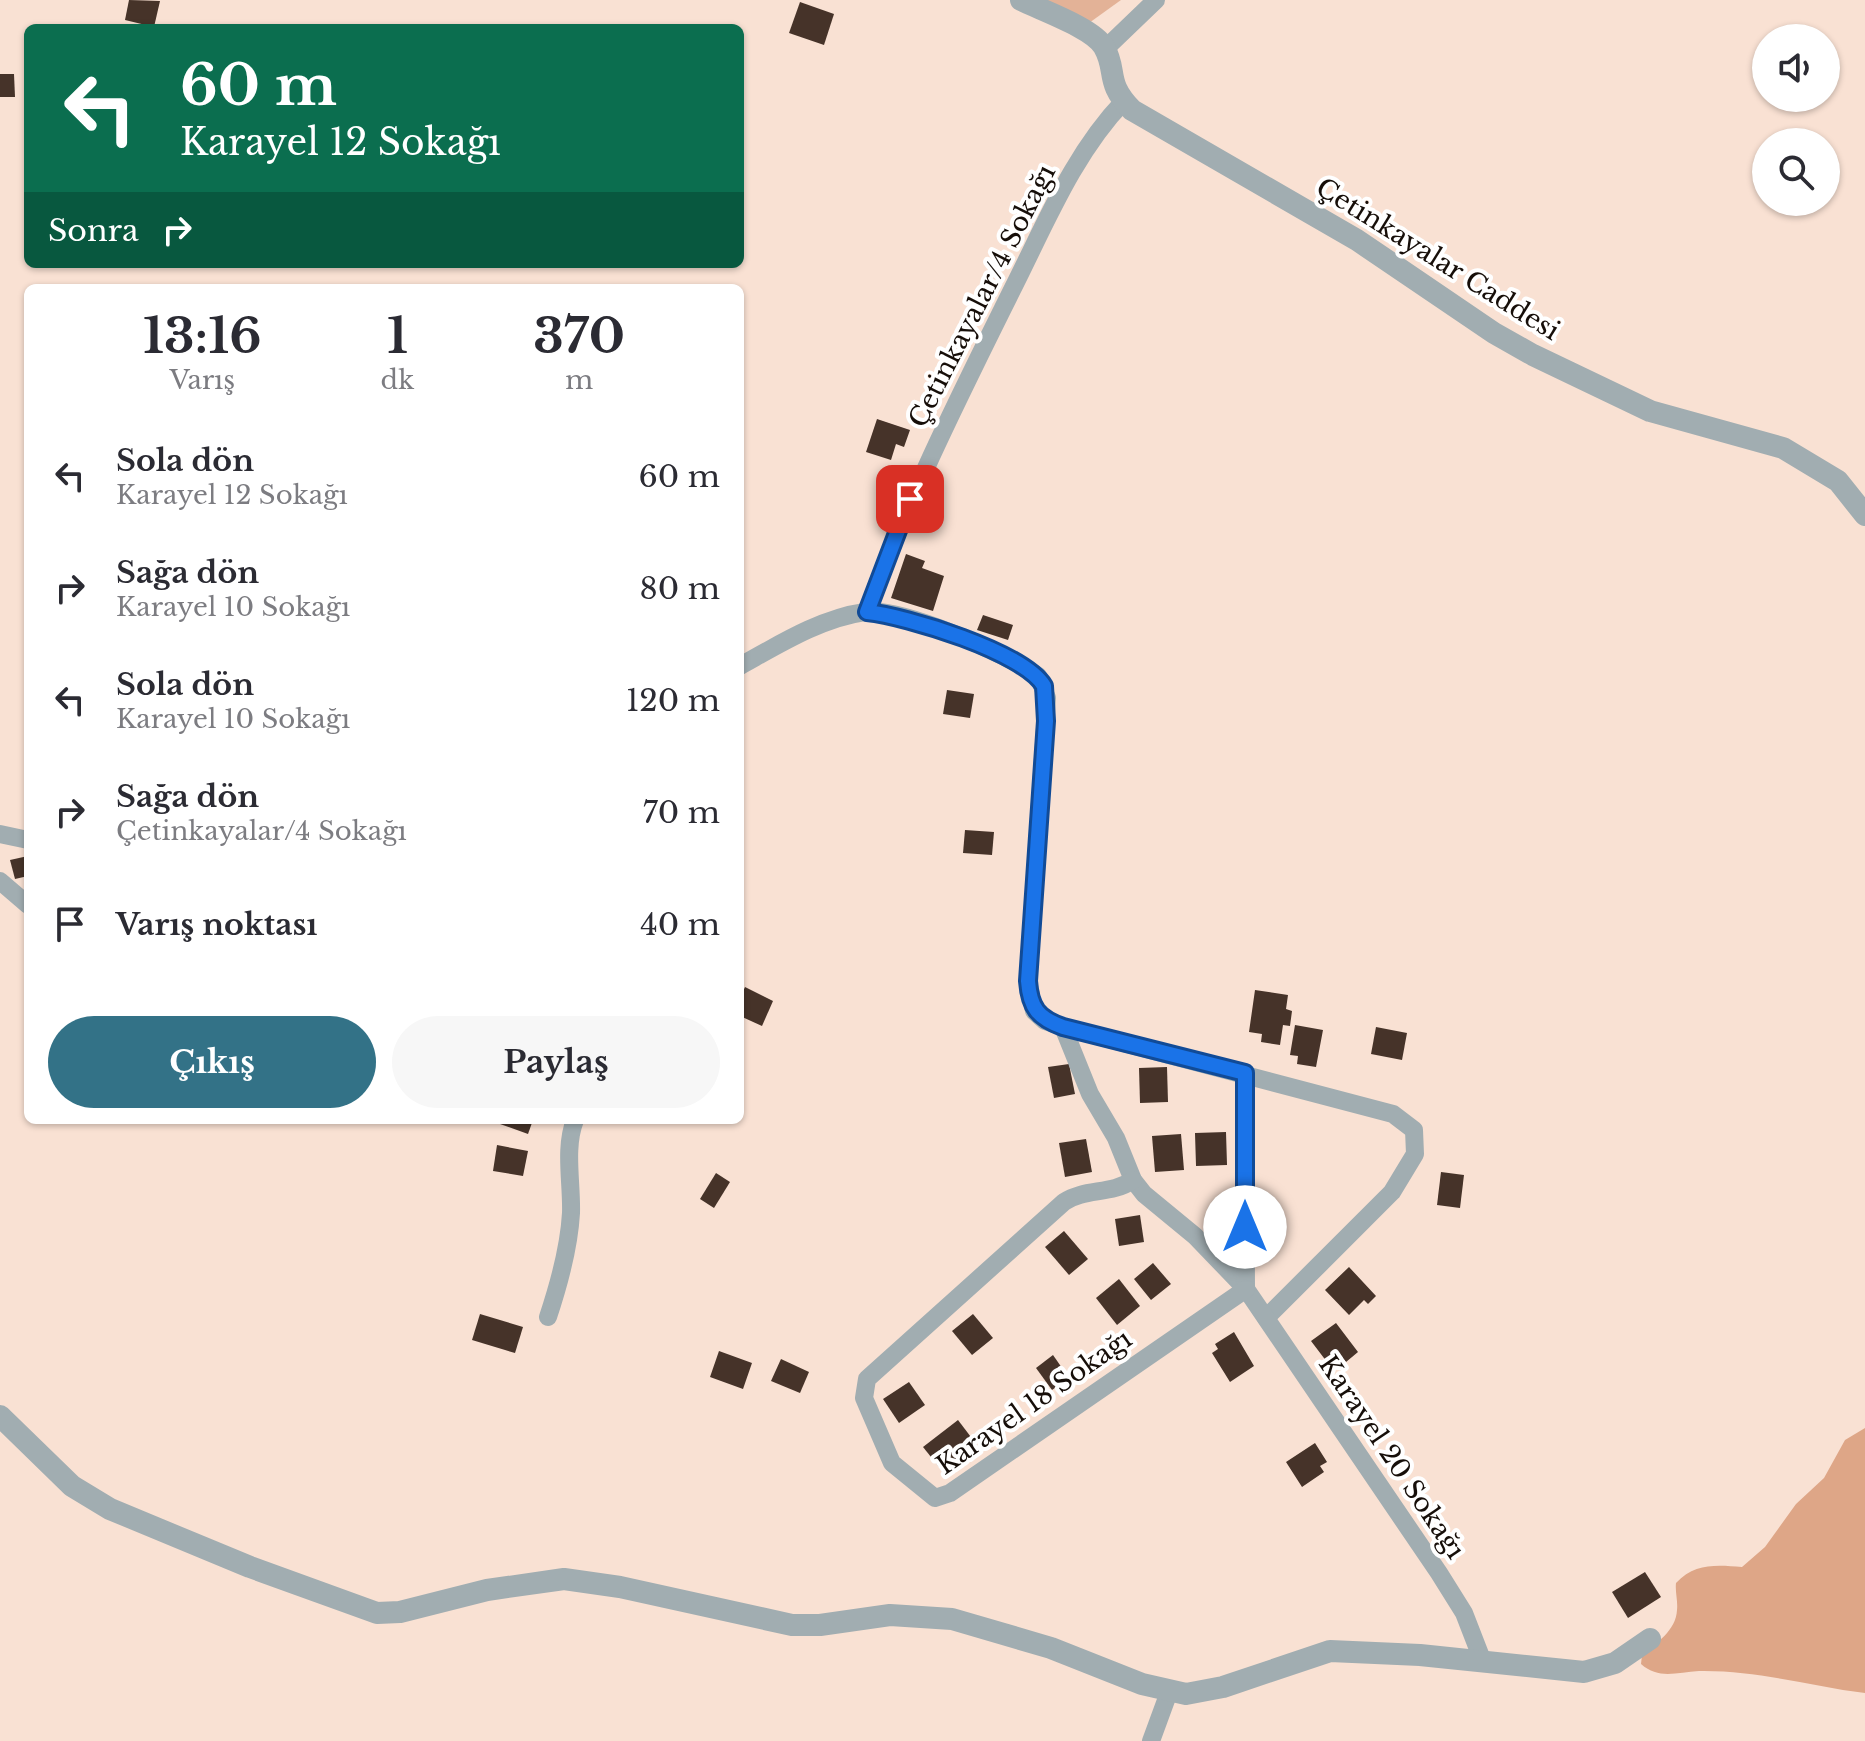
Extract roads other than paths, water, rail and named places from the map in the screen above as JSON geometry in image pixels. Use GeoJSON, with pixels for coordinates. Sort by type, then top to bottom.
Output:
{"type":"FeatureCollection","features":[{"type":"Feature","properties":{"kind":"street"},"geometry":{"type":"LineString","coordinates":[[1021,0],[1096,37],[1105,49],[1111,81],[1124,101]]}},
{"type":"Feature","properties":{"kind":"street"},"geometry":{"type":"LineString","coordinates":[[1105,49],[1156,0]]}},
{"type":"Feature","properties":{"kind":"street","name":"Çetinkayalar Caddesi"},"geometry":{"type":"LineString","coordinates":[[1124,101],[1132,110],[1357,240],[1494,333],[1650,411],[1783,448],[1838,481],[1865,515]]}},
{"type":"Feature","properties":{"kind":"street","name":"Çetinkayalar/4 Sokağı"},"geometry":{"type":"LineString","coordinates":[[867,612],[910,499],[1052,209],[1091,141],[1124,101]]}},
{"type":"Feature","properties":{"kind":"street"},"geometry":{"type":"LineString","coordinates":[[744,664],[807,631],[867,612],[897,615],[957,636],[1026,668],[1044,686],[1046,721],[1028,981],[1034,1011],[1045,1021],[1063,1027],[1245,1073],[1393,1114],[1407,1122],[1416,1139],[1415,1154],[1392,1192],[1266,1318]]}},
{"type":"Feature","properties":{"kind":"street"},"geometry":{"type":"LineString","coordinates":[[0,834],[24,839]]}},
{"type":"Feature","properties":{"kind":"street"},"geometry":{"type":"LineString","coordinates":[[0,881],[24,902]]}},
{"type":"Feature","properties":{"kind":"street"},"geometry":{"type":"LineString","coordinates":[[1063,1027],[1090,1094],[1116,1138],[1133,1180]]}},
{"type":"Feature","properties":{"kind":"street"},"geometry":{"type":"LineString","coordinates":[[1245,1073],[1246,1289]]}},
{"type":"Feature","properties":{"kind":"street"},"geometry":{"type":"LineString","coordinates":[[548,1317],[564,1262],[571,1219],[570,1134],[574,1124]]}},
{"type":"Feature","properties":{"kind":"street","name":"Karayel 18 Sokağı"},"geometry":{"type":"LineString","coordinates":[[1133,1180],[1115,1190],[1064,1202],[867,1379],[864,1398],[896,1470],[935,1498],[950,1493],[1246,1289]]}},
{"type":"Feature","properties":{"kind":"street","name":"Karayel 20 Sokağı"},"geometry":{"type":"LineString","coordinates":[[1133,1180],[1246,1289],[1439,1573],[1464,1613],[1483,1662]]}},
{"type":"Feature","properties":{"kind":"street"},"geometry":{"type":"LineString","coordinates":[[0,1416],[72,1486],[110,1509],[250,1567],[377,1613],[400,1612],[487,1590],[564,1579],[792,1625],[890,1615],[952,1619],[1051,1648],[1169,1692],[1186,1694],[1213,1690],[1330,1651],[1584,1672],[1615,1663],[1650,1639]]}},
{"type":"Feature","properties":{"kind":"street"},"geometry":{"type":"LineString","coordinates":[[1151,1741],[1169,1692]]}}]}
